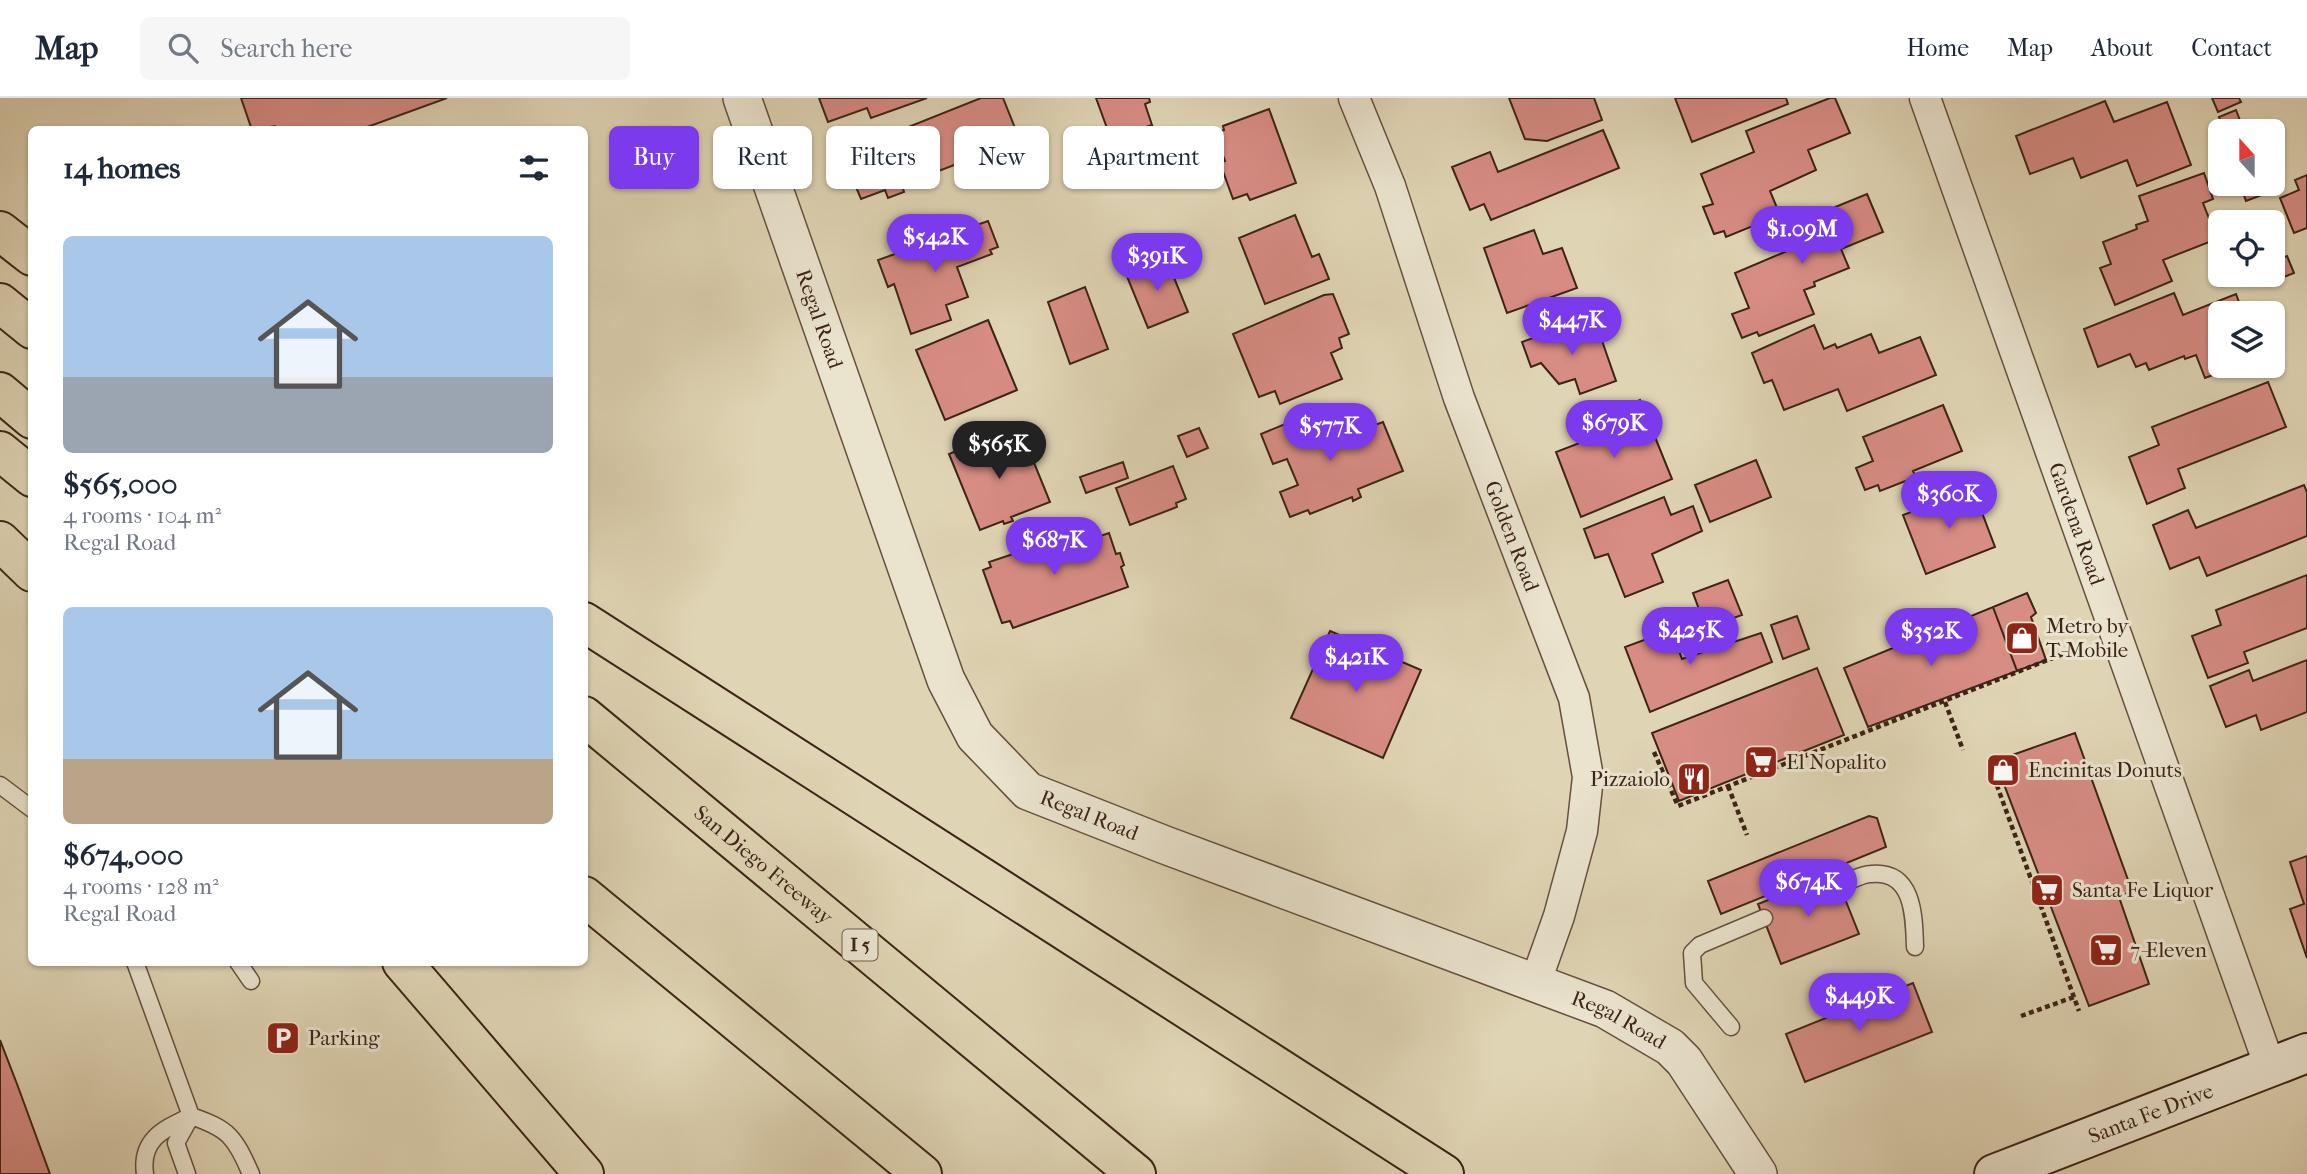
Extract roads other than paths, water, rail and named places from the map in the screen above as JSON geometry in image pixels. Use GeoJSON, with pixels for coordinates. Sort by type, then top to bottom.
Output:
{"type":"FeatureCollection","features":[{"type":"Feature","properties":{"kind":"highway"},"geometry":{"type":"LineString","coordinates":[[0,230],[28,253]]}},
{"type":"Feature","properties":{"kind":"highway"},"geometry":{"type":"LineString","coordinates":[[0,303],[28,326]]}},
{"type":"Feature","properties":{"kind":"highway"},"geometry":{"type":"LineString","coordinates":[[0,393],[28,416]]}},
{"type":"Feature","properties":{"kind":"highway"},"geometry":{"type":"LineString","coordinates":[[0,451],[28,474]]}},
{"type":"Feature","properties":{"kind":"highway"},"geometry":{"type":"LineString","coordinates":[[0,541],[28,568]]}},
{"type":"Feature","properties":{"kind":"highway"},"geometry":{"type":"LineString","coordinates":[[588,625],[1444,1174]]}},
{"type":"Feature","properties":{"kind":"highway","name":"San Diego Freeway"},"geometry":{"type":"LineString","coordinates":[[588,719],[1136,1174]]}},
{"type":"Feature","properties":{"kind":"highway"},"geometry":{"type":"LineString","coordinates":[[588,899],[922,1174]]}},
{"type":"Feature","properties":{"kind":"highway"},"geometry":{"type":"LineString","coordinates":[[405,966],[584,1174]]}},
{"type":"Feature","properties":{"kind":"main road","name":"Santa Fe Drive"},"geometry":{"type":"LineString","coordinates":[[1993,1174],[2307,1052]]}},
{"type":"Feature","properties":{"kind":"street","name":"Regal Road"},"geometry":{"type":"LineString","coordinates":[[742,98],[946,680],[975,736],[1028,791],[1605,1009],[1670,1047],[1684,1061],[1758,1174]]}},
{"type":"Feature","properties":{"kind":"street","name":"Golden Road"},"geometry":{"type":"LineString","coordinates":[[1354,98],[1390,186],[1459,398],[1574,698],[1588,777],[1582,831],[1559,916],[1536,981]]}},
{"type":"Feature","properties":{"kind":"street","name":"Gardena Road"},"geometry":{"type":"LineString","coordinates":[[1925,98],[2270,1067]]}},
{"type":"Feature","properties":{"kind":"lane"},"geometry":{"type":"LineString","coordinates":[[0,785],[28,806]]}},
{"type":"Feature","properties":{"kind":"lane"},"geometry":{"type":"LineString","coordinates":[[1839,886],[1870,874],[1893,878],[1900,883],[1907,889],[1914,915],[1915,947]]}},
{"type":"Feature","properties":{"kind":"lane"},"geometry":{"type":"LineString","coordinates":[[1731,1027],[1694,983],[1692,953],[1700,945],[1764,918]]}},
{"type":"Feature","properties":{"kind":"lane"},"geometry":{"type":"LineString","coordinates":[[136,966],[191,1116],[176,1143],[187,1174]]}},
{"type":"Feature","properties":{"kind":"lane"},"geometry":{"type":"LineString","coordinates":[[242,966],[251,981]]}},
{"type":"Feature","properties":{"kind":"lane"},"geometry":{"type":"LineString","coordinates":[[144,1173],[147,1152],[157,1132],[191,1116],[222,1127],[241,1151],[251,1174]]}},
{"type":"Feature","properties":{"kind":"place","name":"Metro by T-Mobile"},"geometry":{"type":"Point","coordinates":[2022,638]}},
{"type":"Feature","properties":{"kind":"place","name":"El Nopalito"},"geometry":{"type":"Point","coordinates":[1761,762]}},
{"type":"Feature","properties":{"kind":"place","name":"Encinitas Donuts"},"geometry":{"type":"Point","coordinates":[2003,770]}},
{"type":"Feature","properties":{"kind":"place","name":"Pizzaiolo"},"geometry":{"type":"Point","coordinates":[1694,779]}},
{"type":"Feature","properties":{"kind":"place","name":"Santa Fe Liquor"},"geometry":{"type":"Point","coordinates":[2047,890]}},
{"type":"Feature","properties":{"kind":"place","name":"7-Eleven"},"geometry":{"type":"Point","coordinates":[2106,950]}},
{"type":"Feature","properties":{"kind":"place","name":"Parking"},"geometry":{"type":"Point","coordinates":[283,1038]}}]}
